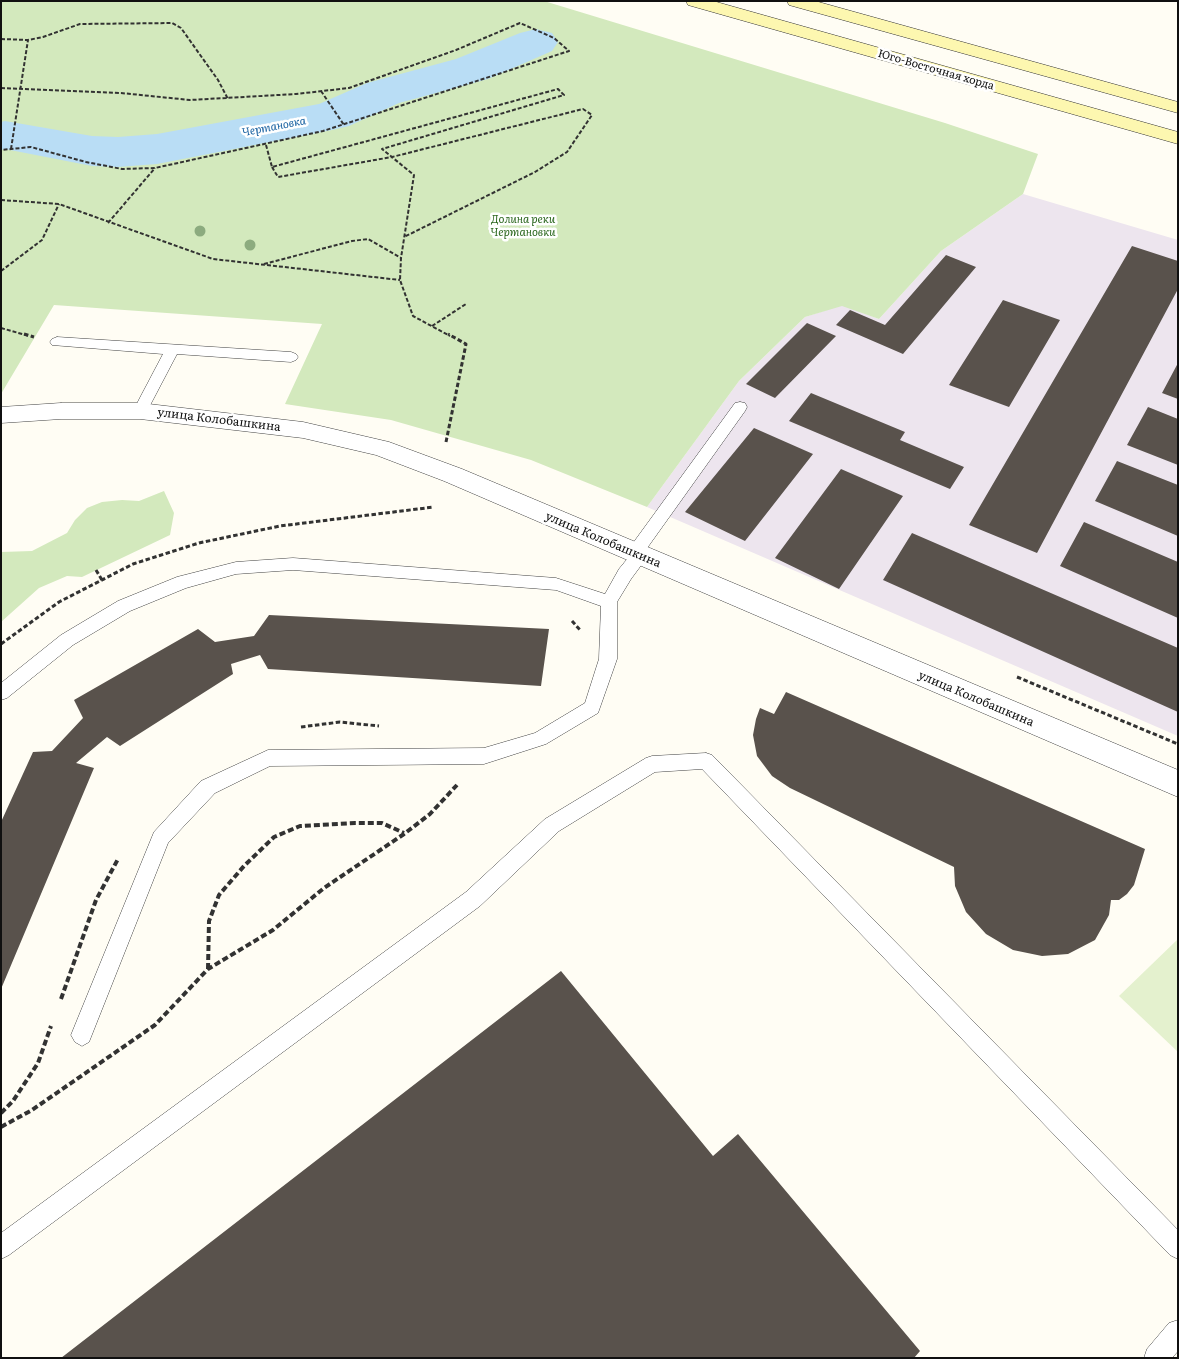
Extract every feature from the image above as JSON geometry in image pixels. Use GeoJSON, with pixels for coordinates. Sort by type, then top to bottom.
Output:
{"type":"FeatureCollection","features":[{"type":"Feature","properties":{"kind":"main road","name":"Юго-Восточная хорда"},"geometry":{"type":"LineString","coordinates":[[694,1],[1178,138]]}},
{"type":"Feature","properties":{"kind":"main road"},"geometry":{"type":"LineString","coordinates":[[795,1],[1178,108]]}},
{"type":"Feature","properties":{"kind":"street","name":"улица Колобашкина"},"geometry":{"type":"LineString","coordinates":[[1,415],[61,410],[140,411],[303,430],[381,448],[453,475],[1178,784]]}},
{"type":"Feature","properties":{"kind":"lane"},"geometry":{"type":"LineString","coordinates":[[57,342],[291,357]]}},
{"type":"Feature","properties":{"kind":"lane"},"geometry":{"type":"LineString","coordinates":[[140,411],[172,350]]}},
{"type":"Feature","properties":{"kind":"lane"},"geometry":{"type":"LineString","coordinates":[[82,1035],[161,838],[208,787],[268,758],[484,756],[540,739],[592,708],[608,659],[610,602],[637,555],[740,407]]}},
{"type":"Feature","properties":{"kind":"lane"},"geometry":{"type":"LineString","coordinates":[[1,693],[67,640],[124,606],[184,582],[236,568],[293,564],[556,584],[610,602]]}},
{"type":"Feature","properties":{"kind":"lane"},"geometry":{"type":"LineString","coordinates":[[1,1247],[473,899],[552,825],[652,764],[706,761],[1178,1247]]}},
{"type":"Feature","properties":{"kind":"lane"},"geometry":{"type":"LineString","coordinates":[[1156,1358],[1178,1332]]}},
{"type":"Feature","properties":{"kind":"path"},"geometry":{"type":"LineString","coordinates":[[1,39],[28,40],[43,38],[67,27],[80,24],[172,23],[181,28],[218,80],[228,99]]}},
{"type":"Feature","properties":{"kind":"path"},"geometry":{"type":"LineString","coordinates":[[1,88],[121,93],[190,100],[228,99],[349,88],[456,50],[520,23],[554,38],[569,51],[344,125],[266,145],[155,168],[122,169],[86,162],[30,147],[1,150]]}},
{"type":"Feature","properties":{"kind":"path"},"geometry":{"type":"LineString","coordinates":[[11,149],[28,40]]}},
{"type":"Feature","properties":{"kind":"path"},"geometry":{"type":"LineString","coordinates":[[24,65],[31,65]]}},
{"type":"Feature","properties":{"kind":"path"},"geometry":{"type":"LineString","coordinates":[[272,167],[558,89],[564,95],[382,149],[414,175],[400,258],[400,280],[413,316],[466,344],[445,445]]}},
{"type":"Feature","properties":{"kind":"path"},"geometry":{"type":"LineString","coordinates":[[321,91],[344,125]]}},
{"type":"Feature","properties":{"kind":"path"},"geometry":{"type":"LineString","coordinates":[[266,145],[272,167],[278,177],[392,157],[584,109],[592,115],[568,152],[535,172],[404,237]]}},
{"type":"Feature","properties":{"kind":"path"},"geometry":{"type":"LineString","coordinates":[[108,223],[155,168]]}},
{"type":"Feature","properties":{"kind":"path"},"geometry":{"type":"LineString","coordinates":[[1,200],[59,204],[213,259],[400,280]]}},
{"type":"Feature","properties":{"kind":"path"},"geometry":{"type":"LineString","coordinates":[[1,271],[42,240],[59,204]]}},
{"type":"Feature","properties":{"kind":"path"},"geometry":{"type":"LineString","coordinates":[[261,265],[352,241],[368,239],[400,258]]}},
{"type":"Feature","properties":{"kind":"path"},"geometry":{"type":"LineString","coordinates":[[432,326],[466,304]]}},
{"type":"Feature","properties":{"kind":"path"},"geometry":{"type":"LineString","coordinates":[[1,328],[57,342]]}},
{"type":"Feature","properties":{"kind":"path"},"geometry":{"type":"LineString","coordinates":[[572,621],[610,602]]}},
{"type":"Feature","properties":{"kind":"path"},"geometry":{"type":"LineString","coordinates":[[567,615],[582,633]]}},
{"type":"Feature","properties":{"kind":"path"},"geometry":{"type":"LineString","coordinates":[[291,728],[340,722],[386,727]]}},
{"type":"Feature","properties":{"kind":"path"},"geometry":{"type":"LineString","coordinates":[[1,1127],[32,1110],[155,1025],[208,969],[273,930],[324,888],[404,834],[430,814],[484,756]]}},
{"type":"Feature","properties":{"kind":"path"},"geometry":{"type":"LineString","coordinates":[[208,969],[209,921],[219,895],[244,866],[274,837],[300,826],[356,823],[382,823],[404,834]]}},
{"type":"Feature","properties":{"kind":"path"},"geometry":{"type":"LineString","coordinates":[[57,1008],[96,900],[123,851]]}},
{"type":"Feature","properties":{"kind":"path"},"geometry":{"type":"LineString","coordinates":[[1,1113],[13,1100],[38,1063],[54,1018]]}},
{"type":"Feature","properties":{"kind":"shaded area"},"geometry":{"type":"Polygon","coordinates":[[[1023,194],[1178,240],[1178,736],[647,507],[739,381],[805,317],[842,305],[879,319],[941,251],[1023,194]]]}},
{"type":"Feature","properties":{"kind":"green space","name":"Долина реки Чертановки"},"geometry":{"type":"Polygon","coordinates":[[[1,1],[544,1],[945,123],[1038,154],[1023,194],[941,251],[879,319],[842,306],[805,317],[739,381],[647,507],[531,460],[391,420],[285,404],[322,324],[54,305],[1,394],[1,1]]]}},
{"type":"Feature","properties":{"kind":"green space"},"geometry":{"type":"Polygon","coordinates":[[[164,491],[174,513],[170,535],[82,577],[67,576],[39,588],[1,622],[1,552],[32,551],[67,533],[75,520],[87,508],[102,502],[139,501],[164,491]]]}},
{"type":"Feature","properties":{"kind":"green space"},"geometry":{"type":"Polygon","coordinates":[[[1178,939],[1178,1052],[1119,996],[1178,939]]]}},
{"type":"Feature","properties":{"kind":"building"},"geometry":{"type":"Polygon","coordinates":[[[1132,246],[1178,261],[1178,289],[1037,553],[969,525],[1132,246]]]}},
{"type":"Feature","properties":{"kind":"building"},"geometry":{"type":"Polygon","coordinates":[[[946,255],[976,267],[903,354],[836,325],[850,310],[885,325],[946,255]]]}},
{"type":"Feature","properties":{"kind":"building"},"geometry":{"type":"Polygon","coordinates":[[[1003,300],[1060,320],[1009,407],[949,385],[1003,300]]]}},
{"type":"Feature","properties":{"kind":"building"},"geometry":{"type":"Polygon","coordinates":[[[807,323],[836,336],[775,398],[746,384],[807,323]]]}},
{"type":"Feature","properties":{"kind":"building"},"geometry":{"type":"Polygon","coordinates":[[[1178,363],[1178,399],[1162,393],[1178,363]]]}},
{"type":"Feature","properties":{"kind":"building"},"geometry":{"type":"Polygon","coordinates":[[[811,393],[905,432],[900,440],[964,467],[950,489],[789,421],[811,393]]]}},
{"type":"Feature","properties":{"kind":"building"},"geometry":{"type":"Polygon","coordinates":[[[1148,407],[1178,419],[1178,465],[1127,445],[1148,407]]]}},
{"type":"Feature","properties":{"kind":"building"},"geometry":{"type":"Polygon","coordinates":[[[754,428],[813,454],[745,541],[685,512],[754,428]]]}},
{"type":"Feature","properties":{"kind":"building"},"geometry":{"type":"Polygon","coordinates":[[[1117,461],[1178,485],[1178,536],[1095,501],[1117,461]]]}},
{"type":"Feature","properties":{"kind":"building"},"geometry":{"type":"Polygon","coordinates":[[[841,469],[903,496],[839,589],[775,558],[841,469]]]}},
{"type":"Feature","properties":{"kind":"building"},"geometry":{"type":"Polygon","coordinates":[[[1084,522],[1178,562],[1178,618],[1060,566],[1084,522]]]}},
{"type":"Feature","properties":{"kind":"building"},"geometry":{"type":"Polygon","coordinates":[[[912,533],[1178,648],[1178,712],[883,580],[912,533]]]}},
{"type":"Feature","properties":{"kind":"building"},"geometry":{"type":"Polygon","coordinates":[[[269,615],[549,629],[541,686],[268,669],[260,655],[231,664],[233,674],[120,746],[107,737],[76,763],[94,768],[1,989],[1,822],[33,752],[52,751],[83,718],[74,700],[198,629],[215,642],[254,636],[269,615]]]}},
{"type":"Feature","properties":{"kind":"building"},"geometry":{"type":"Polygon","coordinates":[[[786,692],[1145,849],[1134,885],[1119,900],[1111,900],[1109,915],[1095,940],[1068,954],[1042,956],[1013,950],[986,934],[966,912],[955,886],[954,867],[790,788],[772,776],[757,756],[753,735],[760,708],[774,714],[786,692]]]}},
{"type":"Feature","properties":{"kind":"building"},"geometry":{"type":"Polygon","coordinates":[[[561,971],[713,1156],[738,1134],[920,1351],[914,1358],[61,1358],[561,971]]]}},
{"type":"Feature","properties":{"kind":"waterway","name":"Чертановка"},"geometry":{"type":"LineString","coordinates":[[1,136],[5,135],[92,151],[118,152],[157,149],[332,116],[383,93],[472,69],[536,42]]}}]}
